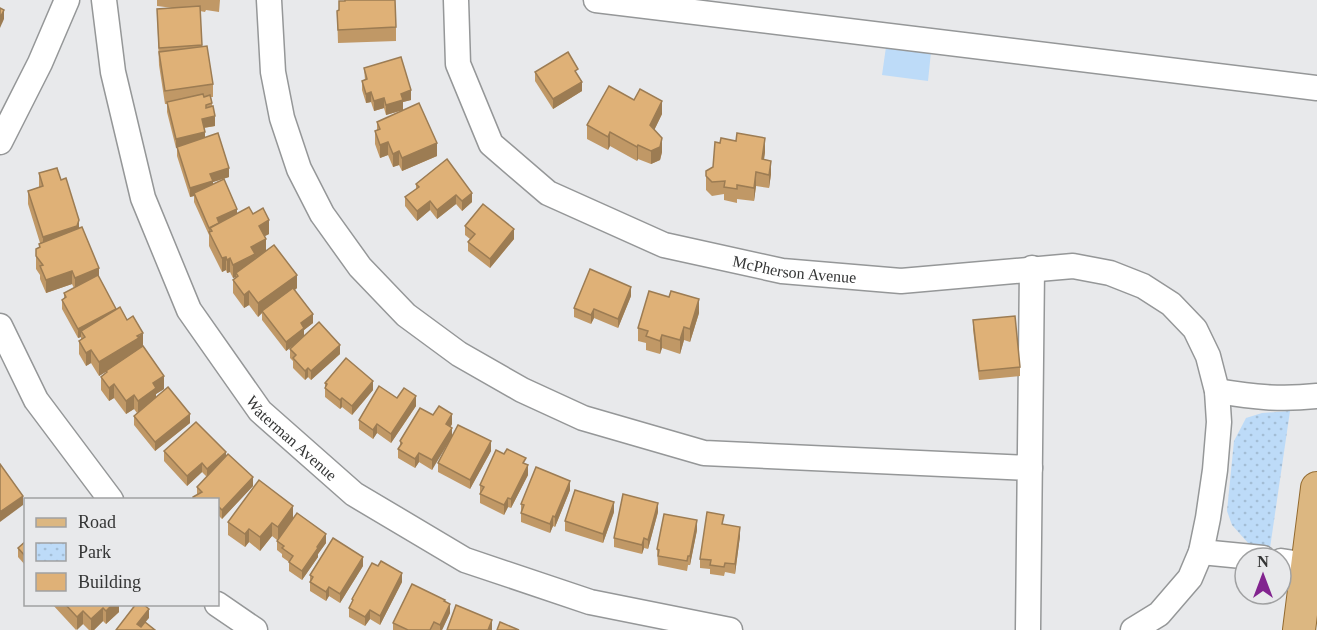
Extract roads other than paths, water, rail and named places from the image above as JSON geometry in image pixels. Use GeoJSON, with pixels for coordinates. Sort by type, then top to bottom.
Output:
{"type":"FeatureCollection","features":[{"type":"Feature","properties":{"kind":"main road"},"geometry":{"type":"LineString","coordinates":[[1299,630],[1304,554],[1317,488]]}},
{"type":"Feature","properties":{"kind":"street"},"geometry":{"type":"LineString","coordinates":[[0,142],[40,63],[67,0]]}},
{"type":"Feature","properties":{"kind":"street","name":"Waterman Avenue"},"geometry":{"type":"LineString","coordinates":[[104,0],[113,72],[143,198],[189,310],[260,411],[354,495],[465,560],[591,602],[730,630]]}},
{"type":"Feature","properties":{"kind":"street"},"geometry":{"type":"LineString","coordinates":[[269,0],[273,72],[282,118],[299,169],[322,214],[360,267],[406,315],[459,354],[522,390],[583,418],[704,453],[1030,468]]}},
{"type":"Feature","properties":{"kind":"street","name":"McPherson Avenue"},"geometry":{"type":"LineString","coordinates":[[456,0],[458,64],[491,144],[548,193],[664,245],[782,272],[901,281],[1073,266],[1110,273],[1143,286],[1171,304],[1195,329],[1208,356],[1217,391],[1219,422],[1215,470],[1201,552]]}},
{"type":"Feature","properties":{"kind":"street"},"geometry":{"type":"LineString","coordinates":[[596,0],[1317,88]]}},
{"type":"Feature","properties":{"kind":"street"},"geometry":{"type":"LineString","coordinates":[[1028,630],[1032,268]]}},
{"type":"Feature","properties":{"kind":"street"},"geometry":{"type":"LineString","coordinates":[[0,326],[36,400],[110,498]]}},
{"type":"Feature","properties":{"kind":"street"},"geometry":{"type":"LineString","coordinates":[[1217,391],[1256,398],[1317,396]]}},
{"type":"Feature","properties":{"kind":"street"},"geometry":{"type":"LineString","coordinates":[[1133,630],[1159,614],[1190,578],[1201,552],[1233,555]]}},
{"type":"Feature","properties":{"kind":"street"},"geometry":{"type":"LineString","coordinates":[[219,605],[255,630]]}}]}
